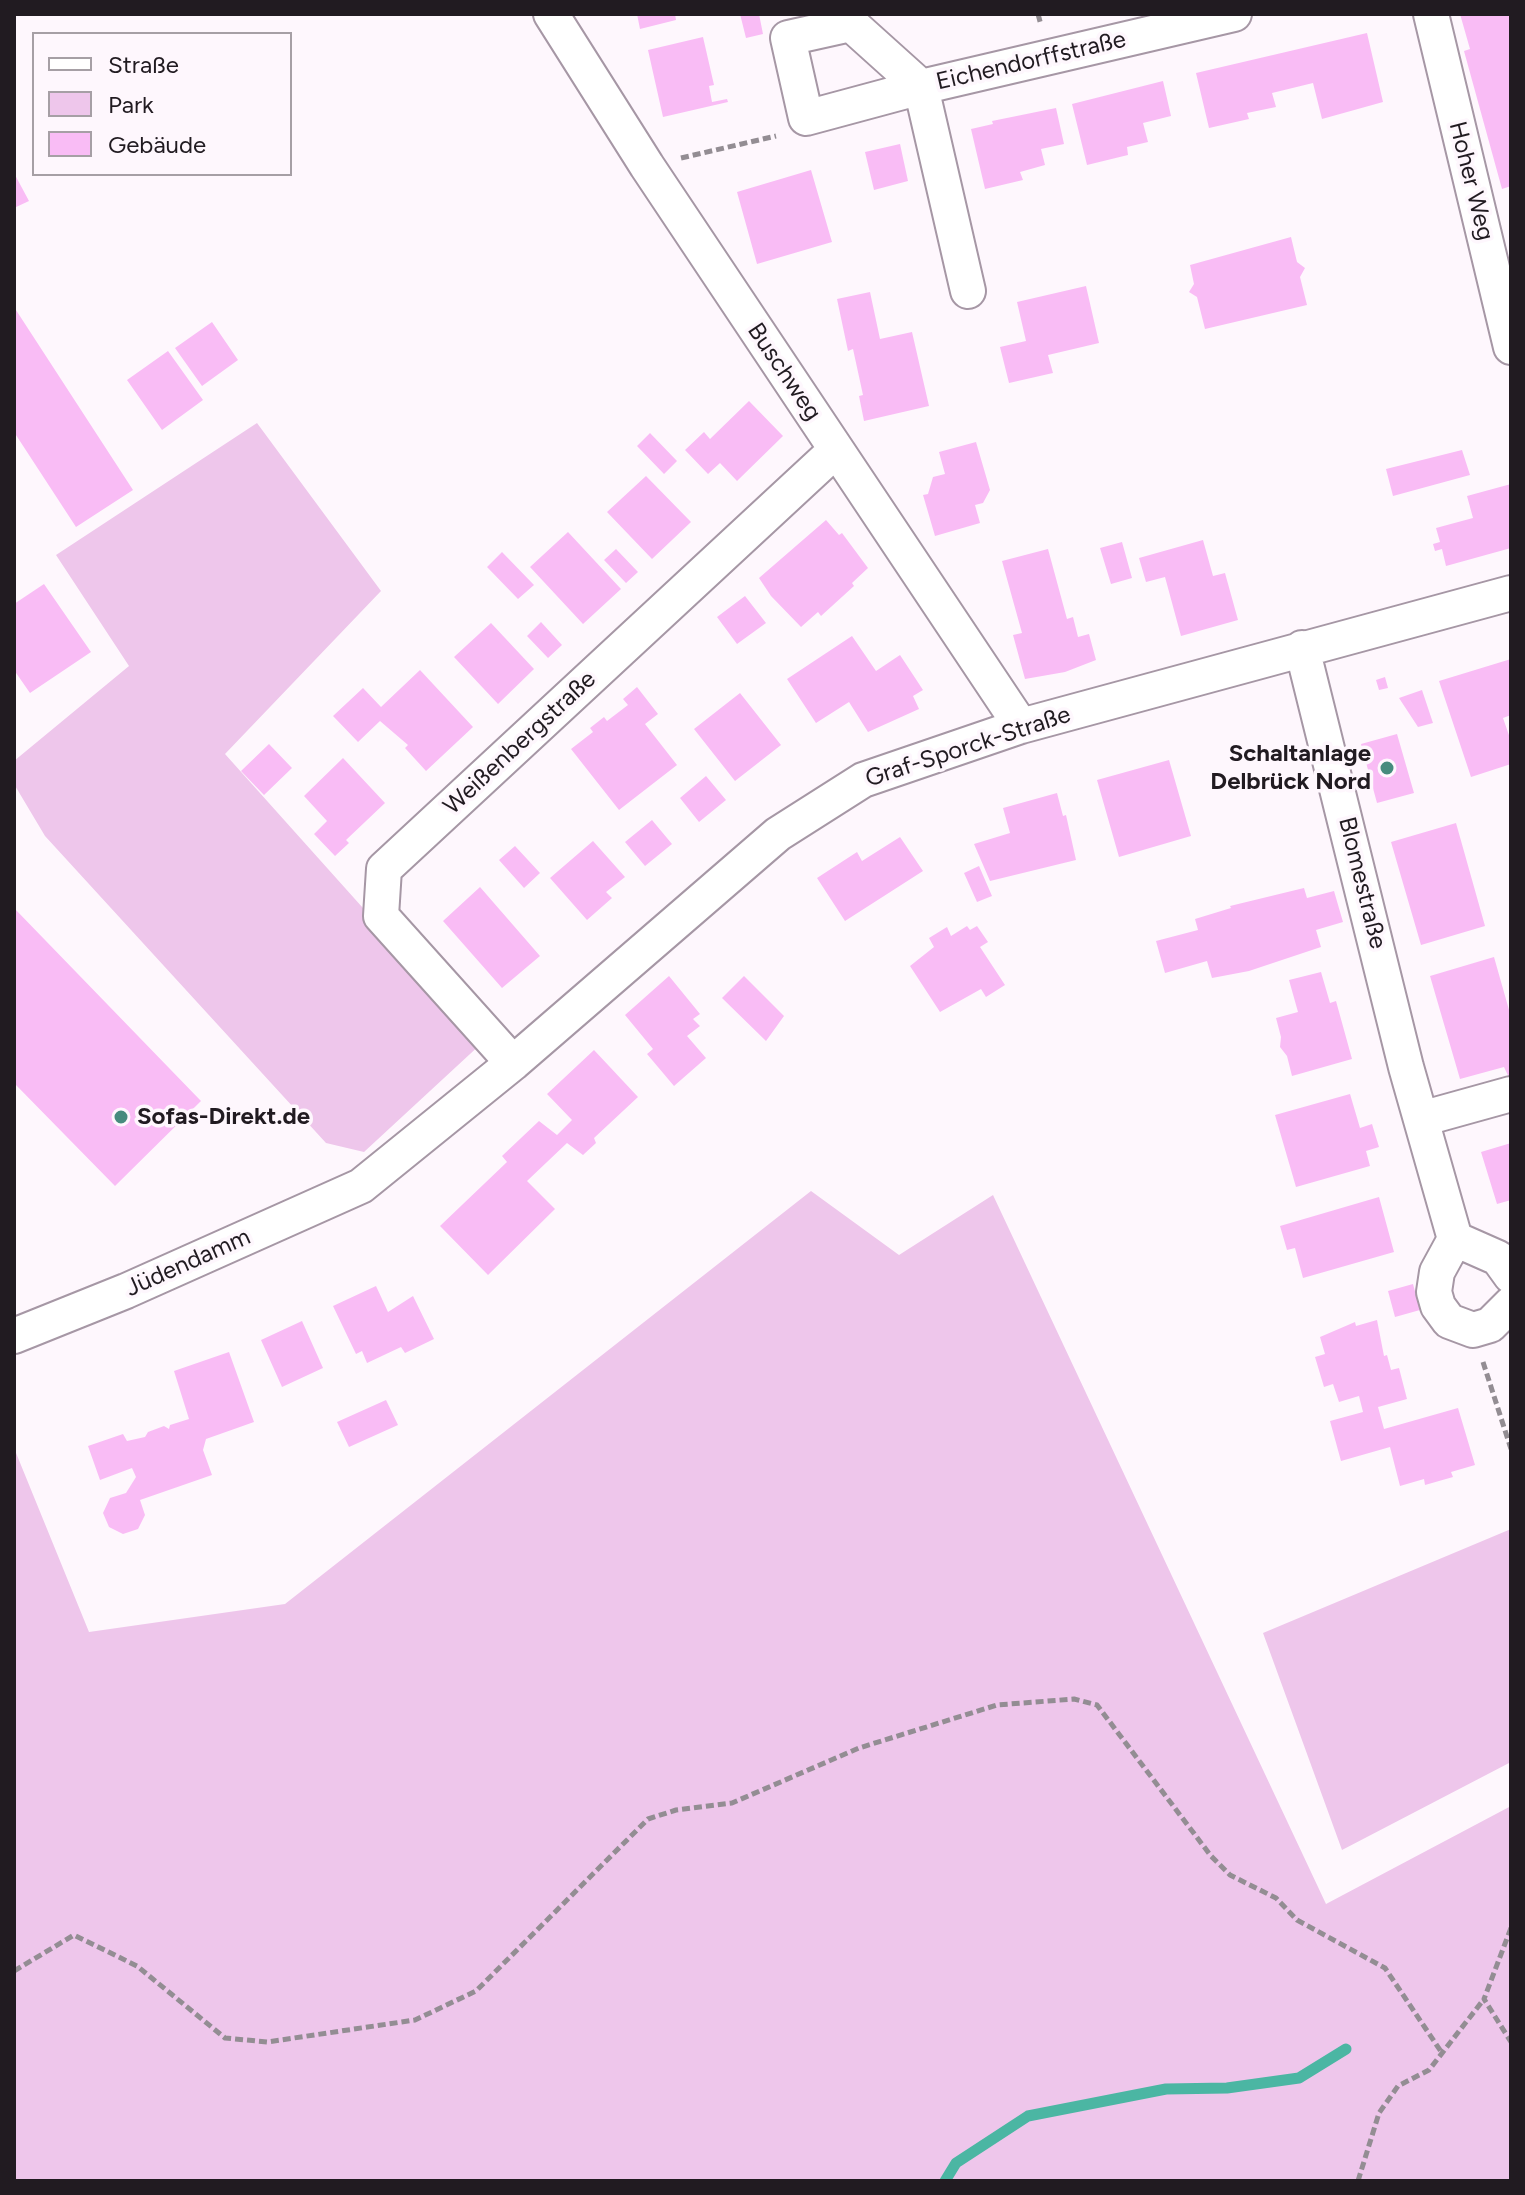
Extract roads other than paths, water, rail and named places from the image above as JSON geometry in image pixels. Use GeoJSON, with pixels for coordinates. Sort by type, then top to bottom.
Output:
{"type":"FeatureCollection","features":[{"type":"Feature","properties":{"kind":"street","name":"Buschweg"},"geometry":{"type":"LineString","coordinates":[[551,14],[647,166],[1021,726]]}},
{"type":"Feature","properties":{"kind":"street","name":"Eichendorffstraße"},"geometry":{"type":"LineString","coordinates":[[968,291],[921,87],[851,24],[788,38],[806,118],[921,87],[1234,14]]}},
{"type":"Feature","properties":{"kind":"street","name":"Hoher Weg"},"geometry":{"type":"LineString","coordinates":[[1431,14],[1511,347]]}},
{"type":"Feature","properties":{"kind":"street","name":"Weißenbergstraße"},"geometry":{"type":"LineString","coordinates":[[513,1063],[381,916],[384,869],[836,450]]}},
{"type":"Feature","properties":{"kind":"street","name":"Graf-Sporck-Straße"},"geometry":{"type":"LineString","coordinates":[[361,1186],[513,1063],[778,834],[863,780],[1021,726],[1511,593]]}},
{"type":"Feature","properties":{"kind":"street","name":"Blomestraße"},"geometry":{"type":"LineString","coordinates":[[1302,648],[1421,1119],[1455,1239]]}},
{"type":"Feature","properties":{"kind":"street"},"geometry":{"type":"LineString","coordinates":[[1421,1119],[1511,1094]]}},
{"type":"Feature","properties":{"kind":"street","name":"Jüdendamm"},"geometry":{"type":"LineString","coordinates":[[14,1336],[126,1291],[361,1186]]}},
{"type":"Feature","properties":{"kind":"street"},"geometry":{"type":"LineString","coordinates":[[1511,1276],[1498,1258],[1455,1239],[1437,1272],[1434,1292],[1449,1321],[1473,1330],[1490,1325],[1511,1304]]}},
{"type":"Feature","properties":{"kind":"waterway"},"geometry":{"type":"LineString","coordinates":[[945,2181],[956,2163],[1028,2116],[1166,2089],[1227,2088],[1299,2078],[1346,2049]]}},
{"type":"Feature","properties":{"kind":"place","name":"Schaltanlage Delbrück Nord"},"geometry":{"type":"Point","coordinates":[1387,768]}},
{"type":"Feature","properties":{"kind":"place","name":"Sofas-Direkt.de"},"geometry":{"type":"Point","coordinates":[121,1117]}}]}
